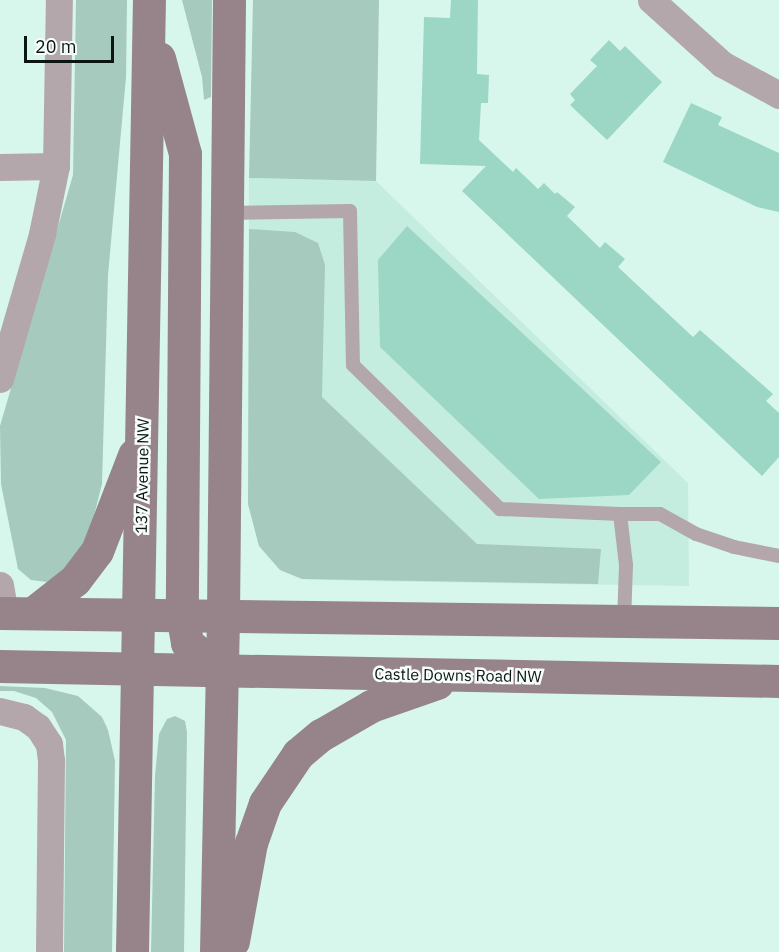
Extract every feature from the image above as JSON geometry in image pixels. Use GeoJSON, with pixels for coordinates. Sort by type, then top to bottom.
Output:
{"type":"FeatureCollection","features":[{"type":"Feature","properties":{"kind":"main road"},"geometry":{"type":"LineString","coordinates":[[216,952],[223,615],[229,0]]}},
{"type":"Feature","properties":{"kind":"main road"},"geometry":{"type":"LineString","coordinates":[[149,11],[185,154],[182,614],[187,644],[222,672]]}},
{"type":"Feature","properties":{"kind":"main road","name":"137 Avenue NW"},"geometry":{"type":"LineString","coordinates":[[132,952],[149,11]]}},
{"type":"Feature","properties":{"kind":"main road"},"geometry":{"type":"LineString","coordinates":[[9,606],[75,580],[97,551],[142,434]]}},
{"type":"Feature","properties":{"kind":"main road"},"geometry":{"type":"LineString","coordinates":[[9,606],[139,614],[779,623]]}},
{"type":"Feature","properties":{"kind":"main road","name":"Castle Downs Road NW"},"geometry":{"type":"LineString","coordinates":[[0,666],[779,681]]}},
{"type":"Feature","properties":{"kind":"main road"},"geometry":{"type":"LineString","coordinates":[[231,952],[251,843],[265,803],[298,754],[321,735],[371,706],[420,688],[470,674]]}},
{"type":"Feature","properties":{"kind":"street"},"geometry":{"type":"LineString","coordinates":[[0,379],[42,234],[56,166],[59,0]]}},
{"type":"Feature","properties":{"kind":"street"},"geometry":{"type":"LineString","coordinates":[[651,0],[722,64],[779,95]]}},
{"type":"Feature","properties":{"kind":"street"},"geometry":{"type":"LineString","coordinates":[[0,167],[56,166]]}},
{"type":"Feature","properties":{"kind":"street"},"geometry":{"type":"LineString","coordinates":[[0,711],[24,717],[38,727],[49,744],[51,760],[49,952]]}},
{"type":"Feature","properties":{"kind":"lane"},"geometry":{"type":"LineString","coordinates":[[226,213],[350,211],[352,365],[500,509],[660,514],[696,534],[734,547],[779,556]]}},
{"type":"Feature","properties":{"kind":"lane"},"geometry":{"type":"LineString","coordinates":[[620,514],[626,565],[624,621]]}},
{"type":"Feature","properties":{"kind":"shaded area"},"geometry":{"type":"Polygon","coordinates":[[[76,0],[127,0],[126,77],[108,275],[102,484],[87,543],[66,569],[47,582],[31,580],[18,569],[1,484],[0,426],[73,175],[76,0]]]}},
{"type":"Feature","properties":{"kind":"shaded area"},"geometry":{"type":"Polygon","coordinates":[[[182,0],[212,0],[211,97],[204,100],[202,77],[182,0]]]}},
{"type":"Feature","properties":{"kind":"shaded area"},"geometry":{"type":"Polygon","coordinates":[[[253,0],[379,0],[376,181],[249,178],[253,0]]]}},
{"type":"Feature","properties":{"kind":"shaded area"},"geometry":{"type":"Polygon","coordinates":[[[249,178],[376,181],[688,483],[689,586],[302,579],[280,570],[259,546],[248,504],[249,178]]]}},
{"type":"Feature","properties":{"kind":"shaded area"},"geometry":{"type":"Polygon","coordinates":[[[249,229],[295,232],[318,243],[325,265],[322,397],[477,544],[601,549],[598,584],[302,579],[280,570],[259,546],[248,504],[249,229]]]}},
{"type":"Feature","properties":{"kind":"shaded area"},"geometry":{"type":"Polygon","coordinates":[[[0,686],[45,688],[78,696],[102,717],[108,730],[115,761],[112,952],[64,952],[66,740],[52,712],[36,698],[14,691],[0,691],[0,686]]]}},
{"type":"Feature","properties":{"kind":"shaded area"},"geometry":{"type":"Polygon","coordinates":[[[175,716],[185,721],[187,732],[184,952],[151,952],[155,776],[159,734],[167,719],[175,716]]]}},
{"type":"Feature","properties":{"kind":"building"},"geometry":{"type":"Polygon","coordinates":[[[451,0],[478,0],[477,74],[489,75],[488,103],[481,103],[479,140],[513,172],[516,168],[538,189],[544,183],[555,194],[557,192],[575,207],[567,216],[600,248],[605,242],[625,259],[618,267],[693,337],[700,330],[773,394],[766,401],[779,413],[779,457],[762,476],[462,191],[486,166],[420,164],[424,17],[450,18],[451,0]]]}},
{"type":"Feature","properties":{"kind":"building"},"geometry":{"type":"Polygon","coordinates":[[[609,40],[620,51],[625,46],[662,82],[607,140],[570,105],[575,100],[570,94],[597,66],[590,60],[609,40]]]}},
{"type":"Feature","properties":{"kind":"building"},"geometry":{"type":"Polygon","coordinates":[[[691,103],[722,117],[718,125],[779,153],[779,212],[757,207],[663,162],[691,103]]]}},
{"type":"Feature","properties":{"kind":"building"},"geometry":{"type":"Polygon","coordinates":[[[407,226],[661,462],[629,495],[539,499],[380,347],[378,260],[407,226]]]}}]}
